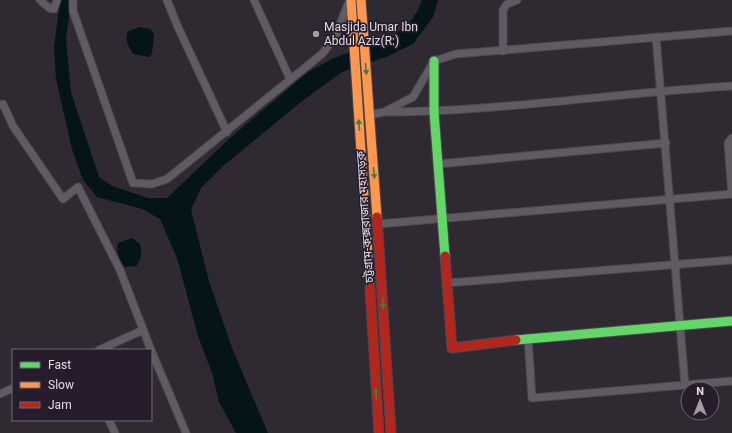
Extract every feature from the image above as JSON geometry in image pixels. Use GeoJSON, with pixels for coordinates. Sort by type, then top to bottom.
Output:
{"type":"FeatureCollection","features":[{"type":"Feature","properties":{"kind":"main road","name":"চট্টগ্রাম-কক্সবাজার মহাসড়ক"},"geometry":{"type":"LineString","coordinates":[[350,0],[367,225],[379,433]]}},
{"type":"Feature","properties":{"kind":"main road","name":"চট্টগ্রাম-কক্সবাজার মহাসড়ক"},"geometry":{"type":"LineString","coordinates":[[361,0],[378,224],[391,433]]}},
{"type":"Feature","properties":{"kind":"main road"},"geometry":{"type":"LineString","coordinates":[[434,61],[434,112],[452,348],[528,338],[732,321]]}},
{"type":"Feature","properties":{"kind":"main road"},"geometry":{"type":"LineString","coordinates":[[375,374],[387,373]]}},
{"type":"Feature","properties":{"kind":"street"},"geometry":{"type":"LineString","coordinates":[[40,0],[49,8],[54,9],[57,0]]}},
{"type":"Feature","properties":{"kind":"street"},"geometry":{"type":"LineString","coordinates":[[73,0],[72,11],[134,182],[152,184],[167,179],[322,54],[335,37],[350,0]]}},
{"type":"Feature","properties":{"kind":"street"},"geometry":{"type":"LineString","coordinates":[[168,0],[177,25],[227,132]]}},
{"type":"Feature","properties":{"kind":"street"},"geometry":{"type":"LineString","coordinates":[[254,0],[290,80]]}},
{"type":"Feature","properties":{"kind":"street"},"geometry":{"type":"LineString","coordinates":[[503,51],[503,10],[507,4],[517,0]]}},
{"type":"Feature","properties":{"kind":"street"},"geometry":{"type":"LineString","coordinates":[[384,112],[413,97],[434,61],[456,54],[732,32]]}},
{"type":"Feature","properties":{"kind":"street"},"geometry":{"type":"LineString","coordinates":[[656,37],[671,199],[685,381]]}},
{"type":"Feature","properties":{"kind":"street"},"geometry":{"type":"LineString","coordinates":[[370,115],[384,112],[434,112],[661,90],[732,86]]}},
{"type":"Feature","properties":{"kind":"street"},"geometry":{"type":"LineString","coordinates":[[0,96],[1,105],[13,126],[63,199],[78,187],[120,270],[151,349]]}},
{"type":"Feature","properties":{"kind":"street"},"geometry":{"type":"LineString","coordinates":[[378,224],[442,220],[732,194],[728,143],[732,138]]}},
{"type":"Feature","properties":{"kind":"street"},"geometry":{"type":"LineString","coordinates":[[438,164],[666,143]]}},
{"type":"Feature","properties":{"kind":"street"},"geometry":{"type":"LineString","coordinates":[[447,283],[732,260]]}},
{"type":"Feature","properties":{"kind":"street"},"geometry":{"type":"LineString","coordinates":[[101,349],[143,330]]}},
{"type":"Feature","properties":{"kind":"street"},"geometry":{"type":"LineString","coordinates":[[528,338],[532,398],[680,385]]}},
{"type":"Feature","properties":{"kind":"street"},"geometry":{"type":"LineString","coordinates":[[152,352],[186,433]]}},
{"type":"Feature","properties":{"kind":"street"},"geometry":{"type":"LineString","coordinates":[[720,383],[732,382]]}},
{"type":"Feature","properties":{"kind":"street"},"geometry":{"type":"LineString","coordinates":[[0,394],[12,388]]}},
{"type":"Feature","properties":{"kind":"street"},"geometry":{"type":"LineString","coordinates":[[109,421],[115,433]]}},
{"type":"Feature","properties":{"kind":"shaded area"},"geometry":{"type":"Polygon","coordinates":[[[60,0],[71,0],[66,39],[71,92],[99,177],[112,186],[148,198],[167,198],[230,138],[308,72],[332,59],[394,35],[408,25],[418,10],[422,0],[438,0],[433,17],[413,44],[386,57],[342,72],[301,102],[223,166],[201,188],[191,210],[209,281],[232,348],[268,433],[236,433],[219,402],[212,373],[198,336],[177,258],[160,219],[142,209],[97,197],[83,180],[72,149],[56,79],[54,48],[60,0]]]}},
{"type":"Feature","properties":{"kind":"shaded area"},"geometry":{"type":"Polygon","coordinates":[[[140,27],[150,29],[154,34],[152,54],[149,57],[133,54],[128,43],[128,31],[140,27]]]}},
{"type":"Feature","properties":{"kind":"shaded area"},"geometry":{"type":"Polygon","coordinates":[[[132,238],[140,244],[140,258],[136,266],[125,267],[118,256],[118,243],[132,238]]]}},
{"type":"Feature","properties":{"kind":"traffic: fast"},"geometry":{"type":"LineString","coordinates":[[434,61],[434,112],[445,256]]}},
{"type":"Feature","properties":{"kind":"traffic: fast"},"geometry":{"type":"LineString","coordinates":[[516,340],[732,321]]}},
{"type":"Feature","properties":{"kind":"traffic: slow"},"geometry":{"type":"LineString","coordinates":[[351,0],[369,273]]}},
{"type":"Feature","properties":{"kind":"traffic: slow"},"geometry":{"type":"LineString","coordinates":[[361,0],[377,217]]}},
{"type":"Feature","properties":{"kind":"traffic: jam"},"geometry":{"type":"LineString","coordinates":[[377,217],[391,433]]}},
{"type":"Feature","properties":{"kind":"traffic: jam"},"geometry":{"type":"LineString","coordinates":[[445,256],[452,348],[516,340]]}},
{"type":"Feature","properties":{"kind":"traffic: jam"},"geometry":{"type":"LineString","coordinates":[[369,273],[379,433]]}},
{"type":"Feature","properties":{"kind":"place","name":"Masjida Umar Ibn Abdul Aziz(R:)"},"geometry":{"type":"Point","coordinates":[316,34]}}]}
